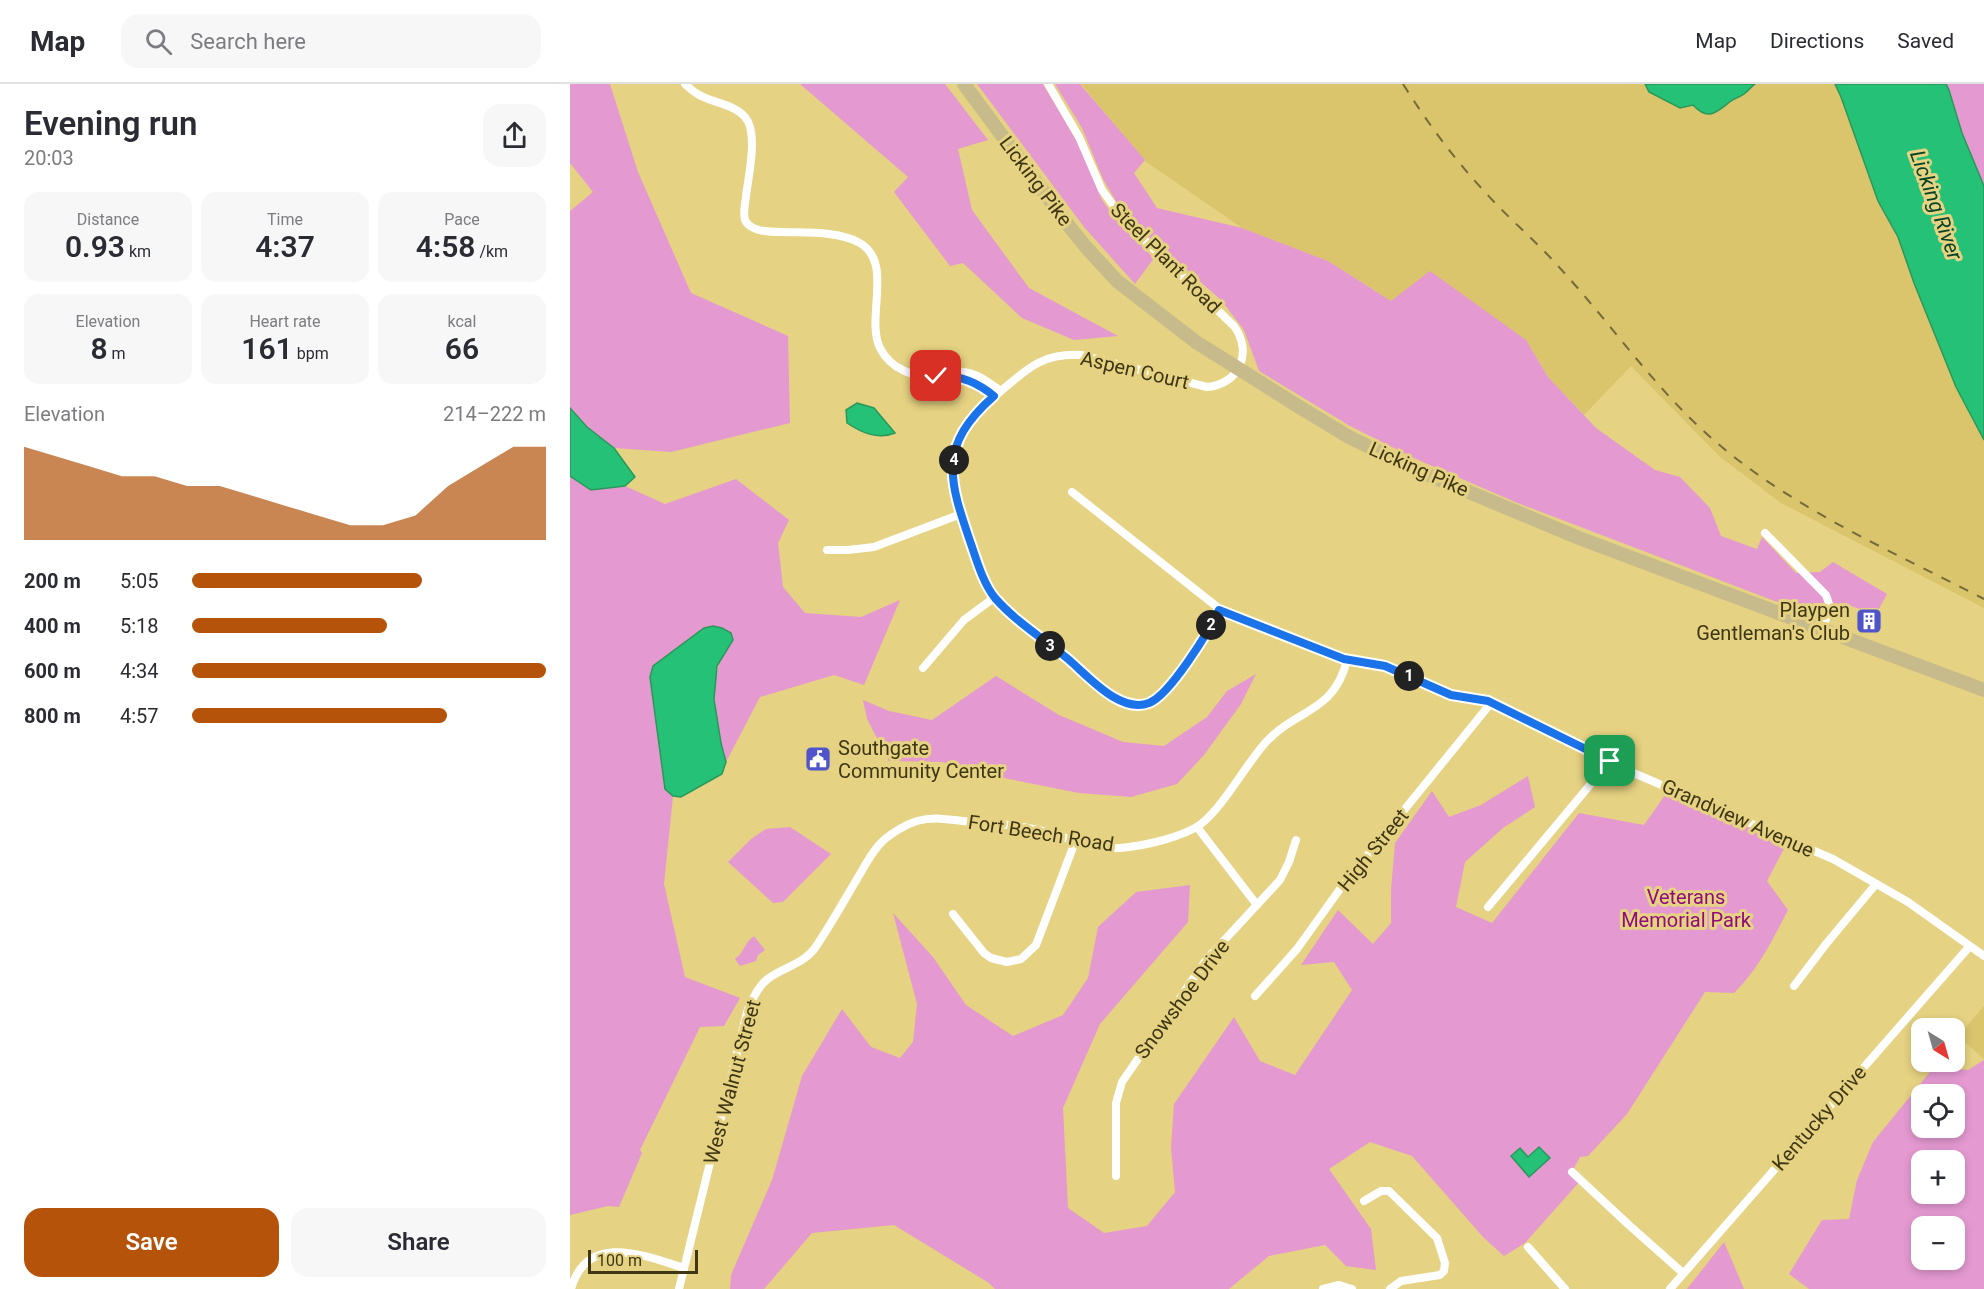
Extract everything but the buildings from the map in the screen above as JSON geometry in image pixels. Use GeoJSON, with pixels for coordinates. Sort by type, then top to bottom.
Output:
{"type":"FeatureCollection","features":[{"type":"Feature","properties":{"kind":"main road","name":"Licking Pike"},"geometry":{"type":"LineString","coordinates":[[964,84],[1065,222],[1102,266],[1145,304],[1196,342],[1349,437],[1421,472],[1579,538],[1984,690]]}},
{"type":"Feature","properties":{"kind":"street"},"geometry":{"type":"LineString","coordinates":[[685,84],[696,93],[735,109],[745,117],[751,128],[752,141],[745,219],[753,228],[762,231],[850,238],[862,244],[872,253],[877,264],[874,327],[880,347],[888,360],[901,370],[918,376],[948,375],[960,372],[972,374],[997,394]]}},
{"type":"Feature","properties":{"kind":"street","name":"Steel Plant Road"},"geometry":{"type":"LineString","coordinates":[[1048,84],[1079,137],[1102,190],[1124,220],[1234,326],[1242,337],[1244,348],[1238,367]]}},
{"type":"Feature","properties":{"kind":"street","name":"Aspen Court"},"geometry":{"type":"LineString","coordinates":[[1219,610],[1188,660],[1162,694],[1149,703],[1134,705],[1120,701],[1021,622],[995,597],[986,582],[961,514],[953,485],[955,455],[964,429],[981,408],[1036,363],[1065,354],[1081,355],[1207,387],[1224,383],[1238,367]]}},
{"type":"Feature","properties":{"kind":"street","name":"Grandview Avenue"},"geometry":{"type":"LineString","coordinates":[[1072,492],[1219,610],[1347,660],[1385,666],[1451,695],[1482,699],[1491,703],[1723,813],[1833,859],[1908,902],[1984,956]]}},
{"type":"Feature","properties":{"kind":"street"},"geometry":{"type":"LineString","coordinates":[[826,550],[874,547],[961,514]]}},
{"type":"Feature","properties":{"kind":"street"},"geometry":{"type":"LineString","coordinates":[[1765,533],[1826,595],[1831,610],[1821,628]]}},
{"type":"Feature","properties":{"kind":"street"},"geometry":{"type":"LineString","coordinates":[[923,668],[964,620],[995,597]]}},
{"type":"Feature","properties":{"kind":"street","name":"Fort Beech Road"},"geometry":{"type":"LineString","coordinates":[[858,878],[884,840],[900,828],[920,820],[939,819],[1019,826],[1046,831],[1075,842],[1097,847],[1119,848],[1153,842],[1197,827],[1220,805],[1271,737],[1313,710],[1332,694],[1343,675],[1347,660]]}},
{"type":"Feature","properties":{"kind":"street","name":"High Street"},"geometry":{"type":"LineString","coordinates":[[1255,996],[1297,949],[1340,889],[1491,703]]}},
{"type":"Feature","properties":{"kind":"street"},"geometry":{"type":"LineString","coordinates":[[1488,908],[1610,761]]}},
{"type":"Feature","properties":{"kind":"street"},"geometry":{"type":"LineString","coordinates":[[1197,827],[1257,905]]}},
{"type":"Feature","properties":{"kind":"street","name":"Snowshoe Drive"},"geometry":{"type":"LineString","coordinates":[[1116,1176],[1116,1103],[1122,1082],[1206,960],[1280,880],[1296,840]]}},
{"type":"Feature","properties":{"kind":"street"},"geometry":{"type":"LineString","coordinates":[[953,914],[984,953],[991,958],[1000,962],[1021,959],[1036,945],[1075,842]]}},
{"type":"Feature","properties":{"kind":"street","name":"West Walnut Street"},"geometry":{"type":"LineString","coordinates":[[679,1289],[751,1003],[755,994],[768,979],[796,965],[811,953],[858,878]]}},
{"type":"Feature","properties":{"kind":"street"},"geometry":{"type":"LineString","coordinates":[[1794,986],[1876,884]]}},
{"type":"Feature","properties":{"kind":"street","name":"Kentucky Drive"},"geometry":{"type":"LineString","coordinates":[[1670,1289],[1969,947]]}},
{"type":"Feature","properties":{"kind":"street"},"geometry":{"type":"LineString","coordinates":[[1572,1172],[1683,1273]]}},
{"type":"Feature","properties":{"kind":"street"},"geometry":{"type":"LineString","coordinates":[[1364,1201],[1382,1191],[1389,1191],[1437,1238],[1443,1252],[1444,1271],[1440,1275],[1401,1281],[1390,1289]]}},
{"type":"Feature","properties":{"kind":"street"},"geometry":{"type":"LineString","coordinates":[[1528,1246],[1565,1289]]}},
{"type":"Feature","properties":{"kind":"street"},"geometry":{"type":"LineString","coordinates":[[571,1289],[576,1273],[584,1264],[603,1253],[629,1253],[684,1268]]}},
{"type":"Feature","properties":{"kind":"street"},"geometry":{"type":"LineString","coordinates":[[1323,1289],[1339,1285],[1352,1289]]}},
{"type":"Feature","properties":{"kind":"shaded area"},"geometry":{"type":"Polygon","coordinates":[[[1081,84],[1835,84],[1878,201],[1898,237],[1956,387],[1984,440],[1984,608],[1781,503],[1719,456],[1631,366],[1584,415],[1548,377],[1526,340],[1391,301],[1328,261],[1242,228],[1145,161],[1081,84]]]}},
{"type":"Feature","properties":{"kind":"shaded area"},"geometry":{"type":"Polygon","coordinates":[[[1984,1006],[1984,1059],[1965,1042],[1965,1028],[1984,1006]]]}},
{"type":"Feature","properties":{"kind":"green space"},"geometry":{"type":"Polygon","coordinates":[[[570,84],[610,84],[638,172],[691,293],[788,336],[790,423],[671,452],[614,448],[587,427],[570,408],[570,211],[593,192],[570,163],[570,84]]]}},
{"type":"Feature","properties":{"kind":"green space"},"geometry":{"type":"Polygon","coordinates":[[[800,84],[945,84],[988,140],[958,149],[972,210],[1029,288],[1118,336],[1074,340],[1022,318],[963,263],[950,266],[894,192],[908,177],[800,84]]]}},
{"type":"Feature","properties":{"kind":"green space"},"geometry":{"type":"Polygon","coordinates":[[[977,84],[1043,84],[1079,145],[1102,200],[1120,225],[1154,258],[1135,284],[1084,227],[977,84]]]}},
{"type":"Feature","properties":{"kind":"green space"},"geometry":{"type":"Polygon","coordinates":[[[1055,84],[1080,84],[1145,160],[1134,173],[1157,208],[1242,228],[1328,261],[1391,301],[1430,271],[1526,340],[1548,377],[1596,428],[1655,470],[1680,477],[1710,508],[1721,536],[1757,549],[1762,537],[1796,573],[1820,572],[1833,562],[1887,594],[1876,614],[1841,603],[1817,617],[1515,502],[1416,459],[1350,426],[1259,371],[1244,330],[1221,300],[1161,247],[1128,222],[1103,179],[1082,128],[1055,84]]]}},
{"type":"Feature","properties":{"kind":"green space"},"geometry":{"type":"Polygon","coordinates":[[[1946,84],[1984,84],[1984,186],[1962,133],[1946,84]]]}},
{"type":"Feature","properties":{"kind":"green space"},"geometry":{"type":"Polygon","coordinates":[[[570,476],[591,490],[625,486],[665,504],[736,479],[789,520],[778,543],[783,587],[805,613],[861,617],[900,600],[864,685],[834,675],[760,697],[726,762],[716,718],[715,688],[721,659],[729,646],[704,628],[653,666],[650,677],[665,789],[673,796],[664,884],[685,977],[740,998],[724,1026],[700,1027],[640,1150],[642,1153],[619,1207],[608,1206],[570,1215],[570,476]]]}},
{"type":"Feature","properties":{"kind":"green space"},"geometry":{"type":"Polygon","coordinates":[[[1256,674],[1241,704],[1204,755],[1177,784],[1131,797],[1079,793],[989,775],[963,777],[957,765],[941,762],[889,761],[867,719],[863,700],[889,711],[932,720],[996,676],[1059,715],[1123,742],[1164,746],[1207,717],[1227,691],[1256,674]]]}},
{"type":"Feature","properties":{"kind":"green space","name":"Veterans Memorial Park"},"geometry":{"type":"Polygon","coordinates":[[[1528,776],[1535,807],[1503,828],[1465,862],[1456,907],[1492,923],[1579,813],[1644,825],[1670,788],[1788,841],[1767,881],[1788,910],[1758,964],[1734,993],[1705,992],[1627,1114],[1588,1156],[1580,1157],[1572,1172],[1581,1180],[1525,1243],[1504,1256],[1484,1238],[1412,1156],[1370,1142],[1329,1169],[1371,1229],[1376,1270],[1346,1266],[1325,1245],[1269,1256],[1229,1289],[995,1289],[989,1283],[894,1225],[812,1233],[764,1289],[730,1289],[731,1275],[772,1180],[802,1076],[842,1009],[871,1047],[900,1058],[913,1042],[917,1004],[893,913],[933,957],[966,1005],[1013,1036],[1063,1015],[1088,978],[1098,927],[1136,892],[1190,885],[1188,922],[1100,1024],[1063,1108],[1068,1208],[1104,1233],[1147,1226],[1175,1192],[1171,1148],[1174,1104],[1234,1017],[1260,1061],[1295,1075],[1352,990],[1334,962],[1301,965],[1338,910],[1373,944],[1391,923],[1395,843],[1432,791],[1449,817],[1481,805],[1528,776]]]}},
{"type":"Feature","properties":{"kind":"green space"},"geometry":{"type":"Polygon","coordinates":[[[790,827],[831,854],[783,902],[773,903],[728,862],[751,839],[766,829],[790,827]]]}},
{"type":"Feature","properties":{"kind":"green space"},"geometry":{"type":"Polygon","coordinates":[[[754,936],[765,950],[758,955],[756,961],[740,966],[735,959],[754,936]]]}},
{"type":"Feature","properties":{"kind":"green space"},"geometry":{"type":"Polygon","coordinates":[[[1984,1060],[1984,1289],[1809,1289],[1789,1274],[1822,1220],[1849,1219],[1857,1180],[1873,1142],[1911,1095],[1911,1138],[1965,1138],[1965,1084],[1920,1084],[1930,1072],[1965,1072],[1965,1070],[1984,1060]]]}},
{"type":"Feature","properties":{"kind":"green space"},"geometry":{"type":"Polygon","coordinates":[[[1724,1242],[1744,1289],[1687,1289],[1724,1242]]]}},
{"type":"Feature","properties":{"kind":"water"},"geometry":{"type":"Polygon","coordinates":[[[1645,84],[1755,84],[1717,112],[1708,114],[1693,105],[1680,108],[1649,92],[1645,84]]]}},
{"type":"Feature","properties":{"kind":"water","name":"Licking River"},"geometry":{"type":"Polygon","coordinates":[[[1835,84],[1946,84],[1949,90],[1962,133],[1984,186],[1984,440],[1956,387],[1898,237],[1878,201],[1835,84]]]}},
{"type":"Feature","properties":{"kind":"water"},"geometry":{"type":"Polygon","coordinates":[[[857,403],[874,408],[895,433],[876,436],[858,430],[847,423],[846,410],[857,403]]]}},
{"type":"Feature","properties":{"kind":"water"},"geometry":{"type":"Polygon","coordinates":[[[570,408],[587,427],[614,448],[635,477],[625,486],[591,490],[570,476],[570,408]]]}},
{"type":"Feature","properties":{"kind":"water"},"geometry":{"type":"Polygon","coordinates":[[[713,626],[731,633],[733,640],[717,666],[714,699],[726,762],[722,774],[681,797],[673,796],[665,789],[650,677],[653,666],[704,628],[713,626]]]}},
{"type":"Feature","properties":{"kind":"water"},"geometry":{"type":"Polygon","coordinates":[[[1539,1147],[1550,1158],[1529,1177],[1511,1156],[1520,1148],[1528,1157],[1539,1147]]]}},
{"type":"Feature","properties":{"kind":"railway"},"geometry":{"type":"LineString","coordinates":[[1403,84],[1462,167],[1558,266],[1649,374],[1708,435],[1739,461],[1806,506],[1876,545],[1984,599]]}},
{"type":"Feature","properties":{"kind":"place","name":"Playpen Gentleman's Club"},"geometry":{"type":"Point","coordinates":[1869,621]}},
{"type":"Feature","properties":{"kind":"place","name":"Southgate Community Center"},"geometry":{"type":"Point","coordinates":[818,759]}},
{"type":"Feature","properties":{"kind":"route"},"geometry":{"type":"LineString","coordinates":[[936,376],[948,375],[970,380],[994,396],[981,408],[962,433],[952,470],[953,485],[961,514],[986,582],[994,597],[1021,622],[1120,701],[1134,705],[1149,703],[1162,694],[1188,660],[1219,610],[1344,659],[1385,666],[1451,695],[1488,701],[1610,761]]}}]}
